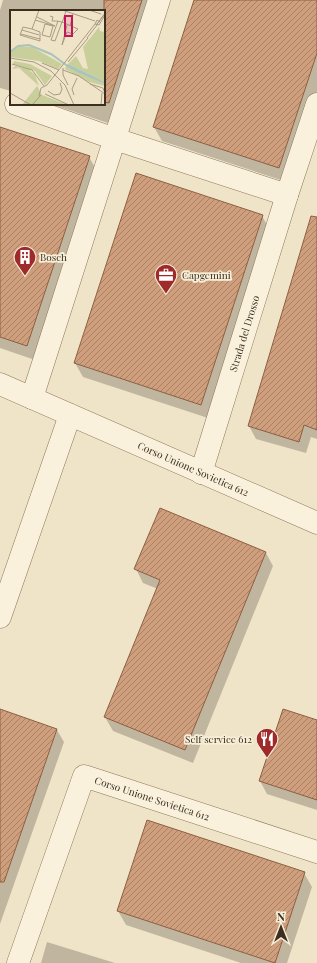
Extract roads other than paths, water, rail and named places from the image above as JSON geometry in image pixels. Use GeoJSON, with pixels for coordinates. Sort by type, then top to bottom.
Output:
{"type":"FeatureCollection","features":[{"type":"Feature","properties":{"kind":"street"},"geometry":{"type":"LineString","coordinates":[[32,398],[159,0]]}},
{"type":"Feature","properties":{"kind":"street"},"geometry":{"type":"LineString","coordinates":[[0,98],[10,102]]}},
{"type":"Feature","properties":{"kind":"street","name":"Strada del Drosso"},"geometry":{"type":"LineString","coordinates":[[201,473],[287,195],[317,104]]}},
{"type":"Feature","properties":{"kind":"street"},"geometry":{"type":"LineString","coordinates":[[19,105],[115,139],[287,195]]}},
{"type":"Feature","properties":{"kind":"street","name":"Corso Unione Sovietica 612"},"geometry":{"type":"LineString","coordinates":[[0,384],[317,523]]}},
{"type":"Feature","properties":{"kind":"street"},"geometry":{"type":"LineString","coordinates":[[0,617],[70,415]]}},
{"type":"Feature","properties":{"kind":"street","name":"Corso Unione Sovietica 612"},"geometry":{"type":"LineString","coordinates":[[18,963],[84,776],[317,852]]}},
{"type":"Feature","properties":{"kind":"place","name":"Bosch"},"geometry":{"type":"Point","coordinates":[25,276]}},
{"type":"Feature","properties":{"kind":"place","name":"Capgemini"},"geometry":{"type":"Point","coordinates":[166,294]}},
{"type":"Feature","properties":{"kind":"place","name":"Self service 612"},"geometry":{"type":"Point","coordinates":[267,758]}}]}
